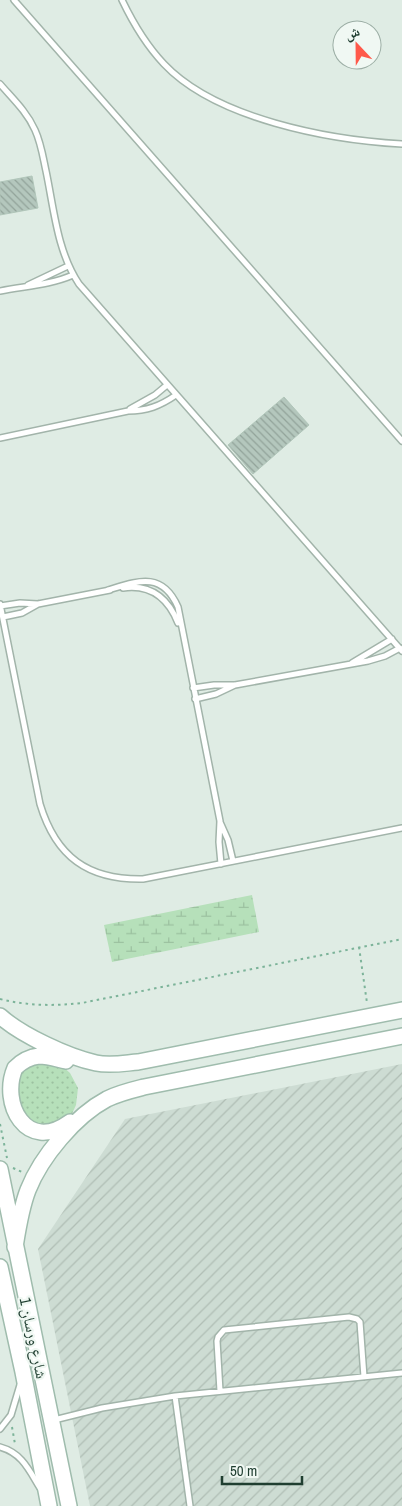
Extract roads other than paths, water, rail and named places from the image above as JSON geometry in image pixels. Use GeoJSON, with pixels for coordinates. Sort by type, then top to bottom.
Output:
{"type":"FeatureCollection","features":[{"type":"Feature","properties":{"kind":"street"},"geometry":{"type":"LineString","coordinates":[[402,1010],[138,1062],[73,1062],[48,1056],[36,1056],[17,1066],[10,1074],[5,1085],[4,1096],[6,1106],[14,1120],[28,1130],[38,1133],[49,1132],[60,1129],[95,1103],[144,1086],[402,1036]]}},
{"type":"Feature","properties":{"kind":"street"},"geometry":{"type":"LineString","coordinates":[[0,1016],[16,1030],[33,1039],[97,1063]]}},
{"type":"Feature","properties":{"kind":"street"},"geometry":{"type":"LineString","coordinates":[[15,1246],[24,1202],[34,1177],[44,1160],[71,1128],[88,1112],[107,1099]]}},
{"type":"Feature","properties":{"kind":"street","name":"شارع ورسان 1"},"geometry":{"type":"LineString","coordinates":[[0,1169],[69,1506]]}},
{"type":"Feature","properties":{"kind":"street","name":"شارع ورسان 1"},"geometry":{"type":"LineString","coordinates":[[0,1267],[23,1372],[48,1504]]}},
{"type":"Feature","properties":{"kind":"lane"},"geometry":{"type":"LineString","coordinates":[[14,0],[402,441]]}},
{"type":"Feature","properties":{"kind":"lane"},"geometry":{"type":"LineString","coordinates":[[122,0],[140,34],[165,65],[196,90],[213,99],[260,117],[318,134],[355,140],[402,144]]}},
{"type":"Feature","properties":{"kind":"lane"},"geometry":{"type":"LineString","coordinates":[[0,84],[26,114],[39,140],[62,249],[73,275],[167,385],[401,650],[377,659],[235,685],[193,688]]}},
{"type":"Feature","properties":{"kind":"lane"},"geometry":{"type":"LineString","coordinates":[[28,285],[68,266]]}},
{"type":"Feature","properties":{"kind":"lane"},"geometry":{"type":"LineString","coordinates":[[0,291],[28,285],[47,284],[73,275]]}},
{"type":"Feature","properties":{"kind":"lane"},"geometry":{"type":"LineString","coordinates":[[128,411],[142,404],[167,385]]}},
{"type":"Feature","properties":{"kind":"lane"},"geometry":{"type":"LineString","coordinates":[[0,438],[128,411],[141,411],[165,403],[176,395]]}},
{"type":"Feature","properties":{"kind":"lane"},"geometry":{"type":"LineString","coordinates":[[233,861],[228,840],[220,822],[178,607],[173,596],[165,588],[154,582],[143,581],[38,604],[0,605],[45,821],[53,837],[64,850],[76,862],[92,871],[108,877],[125,879],[143,878],[222,864],[402,828]]}},
{"type":"Feature","properties":{"kind":"lane"},"geometry":{"type":"LineString","coordinates":[[108,590],[143,588],[156,593],[170,607],[181,630]]}},
{"type":"Feature","properties":{"kind":"lane"},"geometry":{"type":"LineString","coordinates":[[2,617],[22,613],[38,604]]}},
{"type":"Feature","properties":{"kind":"lane"},"geometry":{"type":"LineString","coordinates":[[351,663],[392,639]]}},
{"type":"Feature","properties":{"kind":"lane"},"geometry":{"type":"LineString","coordinates":[[195,699],[216,694],[235,685]]}},
{"type":"Feature","properties":{"kind":"lane"},"geometry":{"type":"LineString","coordinates":[[220,822],[219,842],[222,864]]}},
{"type":"Feature","properties":{"kind":"lane"},"geometry":{"type":"LineString","coordinates":[[220,1391],[217,1341],[220,1333],[224,1330],[349,1316],[357,1318],[360,1322],[364,1377]]}},
{"type":"Feature","properties":{"kind":"lane"},"geometry":{"type":"LineString","coordinates":[[0,1429],[11,1415],[23,1372]]}},
{"type":"Feature","properties":{"kind":"lane"},"geometry":{"type":"LineString","coordinates":[[51,1420],[102,1408],[175,1396],[402,1373]]}},
{"type":"Feature","properties":{"kind":"lane"},"geometry":{"type":"LineString","coordinates":[[175,1396],[190,1506]]}},
{"type":"Feature","properties":{"kind":"lane"},"geometry":{"type":"LineString","coordinates":[[0,1447],[13,1452],[23,1460],[48,1504]]}}]}
